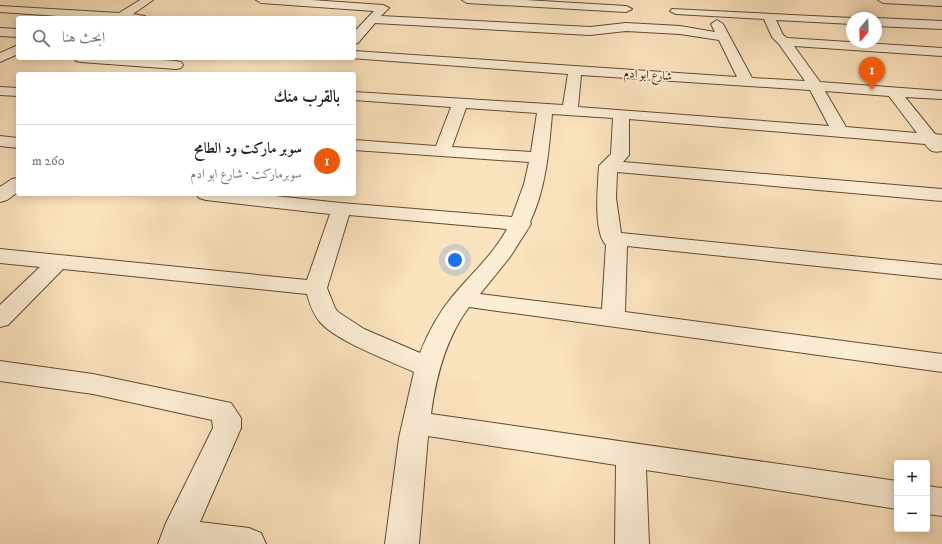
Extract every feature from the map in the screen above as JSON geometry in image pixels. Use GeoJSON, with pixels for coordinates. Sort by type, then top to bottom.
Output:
{"type":"FeatureCollection","features":[{"type":"Feature","properties":{"kind":"street"},"geometry":{"type":"LineString","coordinates":[[22,16],[53,0]]}},
{"type":"Feature","properties":{"kind":"street"},"geometry":{"type":"LineString","coordinates":[[123,16],[148,0]]}},
{"type":"Feature","properties":{"kind":"street"},"geometry":{"type":"LineString","coordinates":[[261,0],[386,4]]}},
{"type":"Feature","properties":{"kind":"street"},"geometry":{"type":"LineString","coordinates":[[467,0],[626,4],[626,27]]}},
{"type":"Feature","properties":{"kind":"street"},"geometry":{"type":"LineString","coordinates":[[883,0],[942,3]]}},
{"type":"Feature","properties":{"kind":"street"},"geometry":{"type":"LineString","coordinates":[[358,31],[373,19],[386,4]]}},
{"type":"Feature","properties":{"kind":"street"},"geometry":{"type":"LineString","coordinates":[[680,30],[675,6],[712,13],[744,10],[772,11],[782,17],[846,21]]}},
{"type":"Feature","properties":{"kind":"street"},"geometry":{"type":"LineString","coordinates":[[0,8],[108,16]]}},
{"type":"Feature","properties":{"kind":"street"},"geometry":{"type":"LineString","coordinates":[[772,11],[778,37],[784,41],[815,86],[842,133]]}},
{"type":"Feature","properties":{"kind":"street"},"geometry":{"type":"LineString","coordinates":[[712,13],[723,37],[748,82]]}},
{"type":"Feature","properties":{"kind":"street"},"geometry":{"type":"LineString","coordinates":[[373,19],[590,31],[626,27],[680,30],[723,37]]}},
{"type":"Feature","properties":{"kind":"street"},"geometry":{"type":"LineString","coordinates":[[0,30],[16,20]]}},
{"type":"Feature","properties":{"kind":"street"},"geometry":{"type":"LineString","coordinates":[[882,22],[942,25]]}},
{"type":"Feature","properties":{"kind":"street"},"geometry":{"type":"LineString","coordinates":[[0,30],[16,33]]}},
{"type":"Feature","properties":{"kind":"street"},"geometry":{"type":"LineString","coordinates":[[784,41],[866,48],[942,52]]}},
{"type":"Feature","properties":{"kind":"street","name":"شارع ابو ادم"},"geometry":{"type":"LineString","coordinates":[[356,55],[942,95]]}},
{"type":"Feature","properties":{"kind":"street"},"geometry":{"type":"LineString","coordinates":[[147,60],[180,61]]}},
{"type":"Feature","properties":{"kind":"street"},"geometry":{"type":"LineString","coordinates":[[166,72],[180,61]]}},
{"type":"Feature","properties":{"kind":"street"},"geometry":{"type":"LineString","coordinates":[[570,111],[575,70]]}},
{"type":"Feature","properties":{"kind":"street"},"geometry":{"type":"LineString","coordinates":[[0,91],[16,92]]}},
{"type":"Feature","properties":{"kind":"street"},"geometry":{"type":"LineString","coordinates":[[893,91],[936,140],[942,155]]}},
{"type":"Feature","properties":{"kind":"street"},"geometry":{"type":"LineString","coordinates":[[356,96],[621,114],[936,140]]}},
{"type":"Feature","properties":{"kind":"street"},"geometry":{"type":"LineString","coordinates":[[442,151],[460,103]]}},
{"type":"Feature","properties":{"kind":"street"},"geometry":{"type":"LineString","coordinates":[[402,544],[416,423],[427,367],[439,335],[448,318],[503,251],[520,224],[528,206],[539,158],[545,109]]}},
{"type":"Feature","properties":{"kind":"street"},"geometry":{"type":"LineString","coordinates":[[614,320],[617,244],[610,238],[607,198],[608,166],[620,155],[621,114]]}},
{"type":"Feature","properties":{"kind":"street"},"geometry":{"type":"LineString","coordinates":[[0,142],[16,143]]}},
{"type":"Feature","properties":{"kind":"street"},"geometry":{"type":"LineString","coordinates":[[356,145],[539,158]]}},
{"type":"Feature","properties":{"kind":"street"},"geometry":{"type":"LineString","coordinates":[[608,166],[942,195]]}},
{"type":"Feature","properties":{"kind":"street"},"geometry":{"type":"LineString","coordinates":[[0,196],[16,184]]}},
{"type":"Feature","properties":{"kind":"street"},"geometry":{"type":"LineString","coordinates":[[224,196],[341,209],[520,224]]}},
{"type":"Feature","properties":{"kind":"street"},"geometry":{"type":"LineString","coordinates":[[341,209],[316,288],[324,310],[330,318],[355,335],[427,367]]}},
{"type":"Feature","properties":{"kind":"street"},"geometry":{"type":"LineString","coordinates":[[610,238],[942,272]]}},
{"type":"Feature","properties":{"kind":"street"},"geometry":{"type":"LineString","coordinates":[[0,256],[316,288]]}},
{"type":"Feature","properties":{"kind":"street"},"geometry":{"type":"LineString","coordinates":[[0,318],[58,262]]}},
{"type":"Feature","properties":{"kind":"street"},"geometry":{"type":"LineString","coordinates":[[463,299],[942,363]]}},
{"type":"Feature","properties":{"kind":"street"},"geometry":{"type":"LineString","coordinates":[[0,371],[93,384],[221,411],[227,418],[227,428],[176,539],[249,544]]}},
{"type":"Feature","properties":{"kind":"street"},"geometry":{"type":"LineString","coordinates":[[416,423],[894,495]]}},
{"type":"Feature","properties":{"kind":"street"},"geometry":{"type":"LineString","coordinates":[[631,454],[632,544]]}},
{"type":"Feature","properties":{"kind":"street"},"geometry":{"type":"LineString","coordinates":[[930,500],[942,502]]}},
{"type":"Feature","properties":{"kind":"place","name":"سوبر ماركت ود الطامح"},"geometry":{"type":"Point","coordinates":[872,90]}}]}
